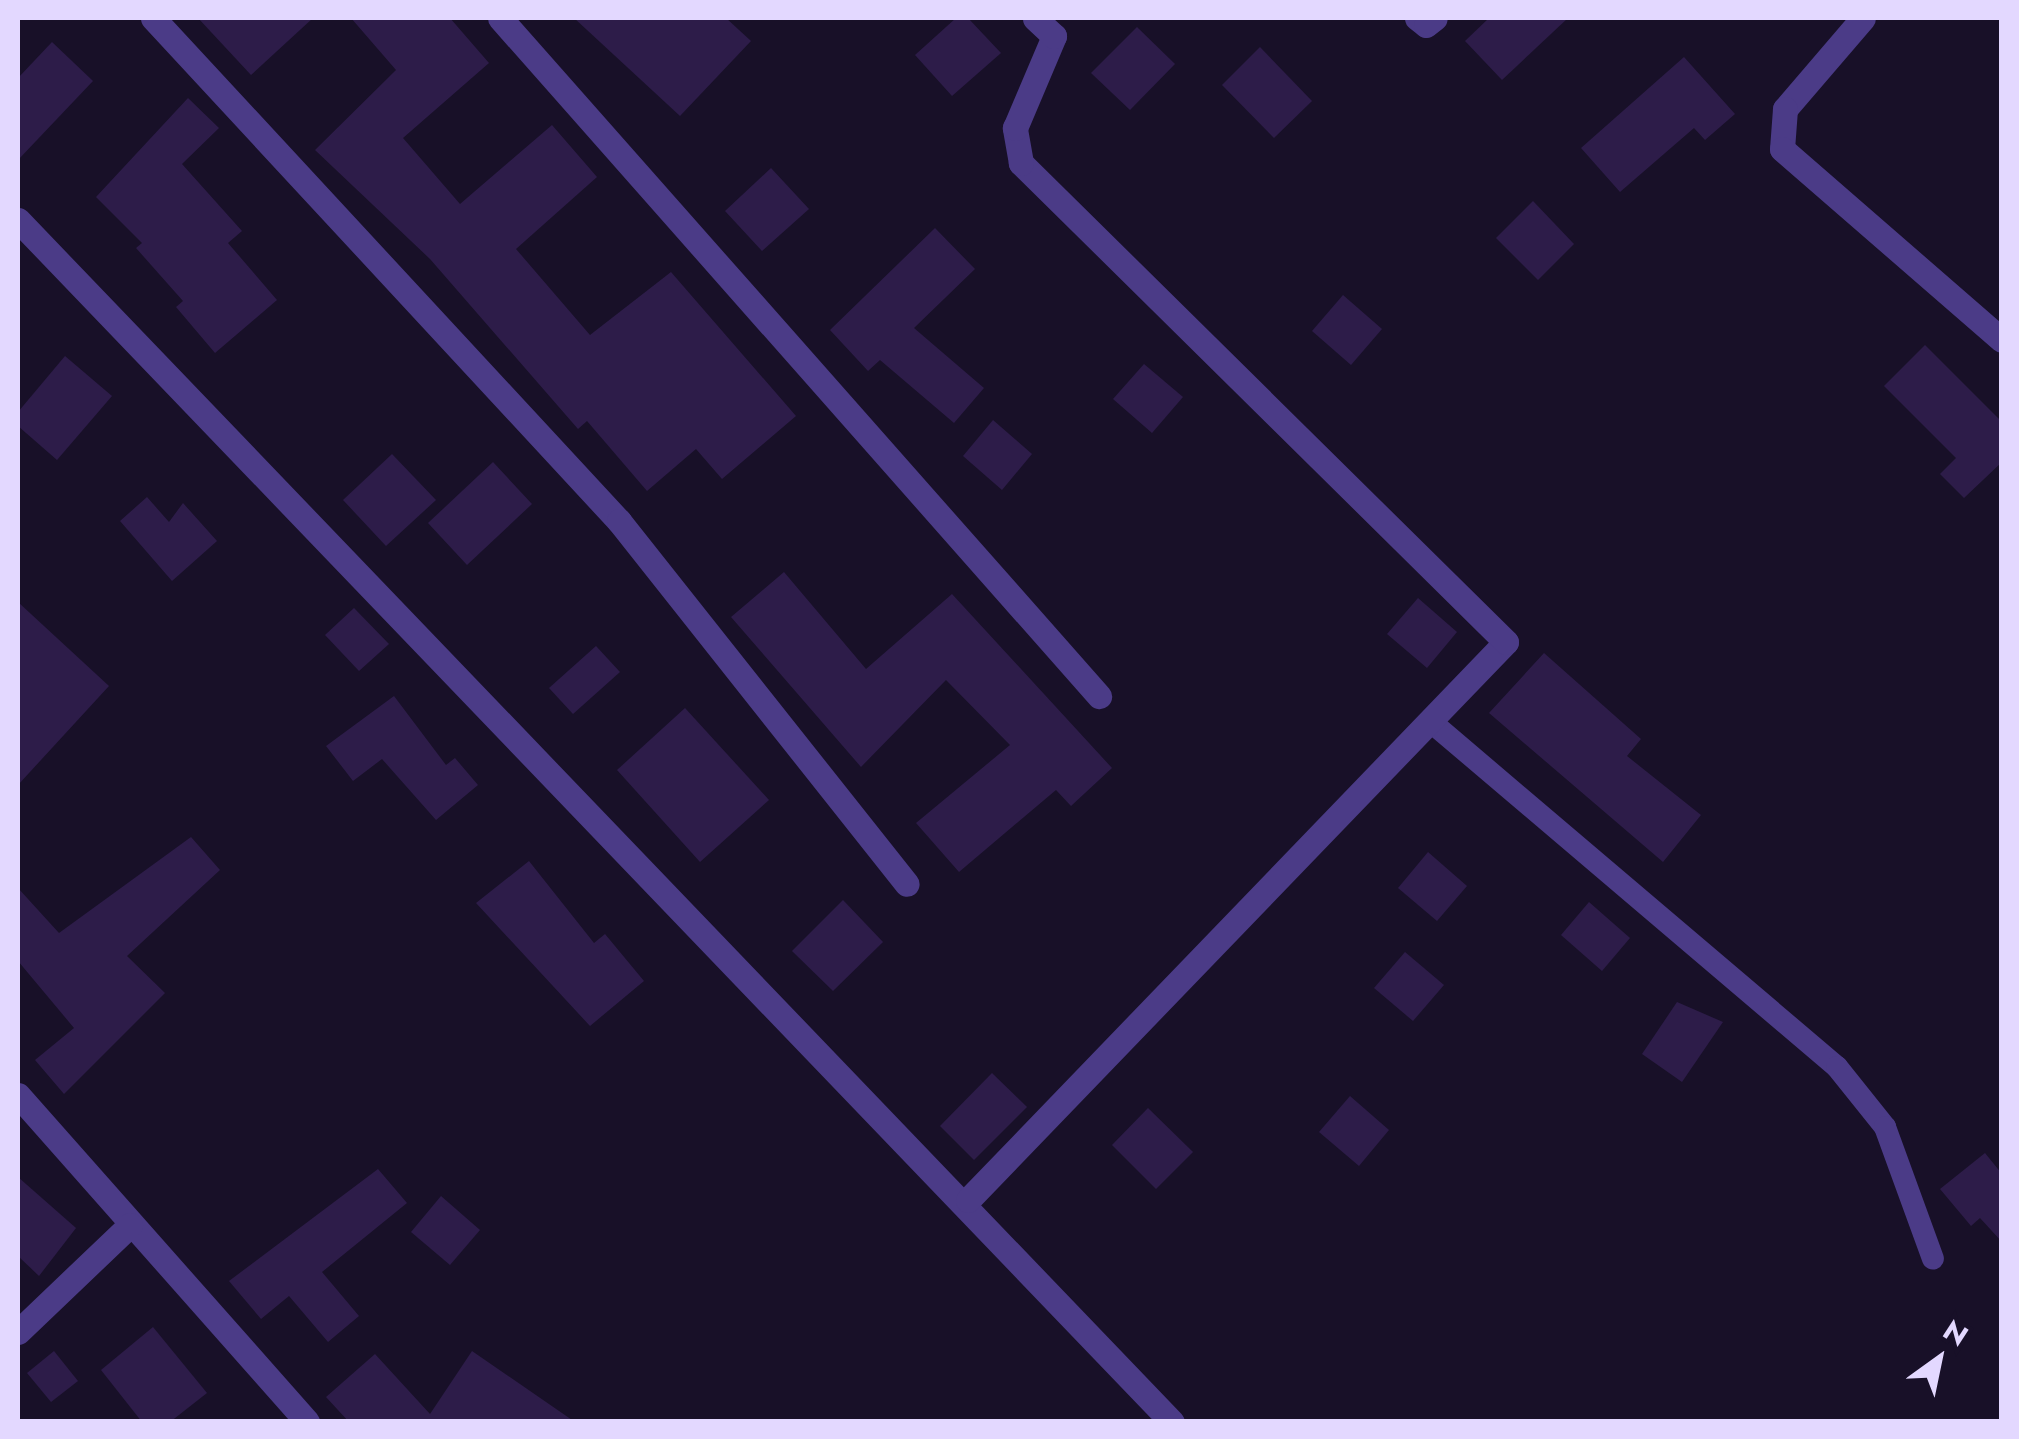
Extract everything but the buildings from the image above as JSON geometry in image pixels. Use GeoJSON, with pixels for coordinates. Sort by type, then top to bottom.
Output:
{"type":"FeatureCollection","features":[{"type":"Feature","properties":{"kind":"street"},"geometry":{"type":"LineString","coordinates":[[153,18],[620,521],[906,884]]}},
{"type":"Feature","properties":{"kind":"street"},"geometry":{"type":"LineString","coordinates":[[500,18],[1098,696]]}},
{"type":"Feature","properties":{"kind":"street"},"geometry":{"type":"LineString","coordinates":[[968,1200],[1506,642],[1022,163],[1016,128],[1054,36],[1035,18]]}},
{"type":"Feature","properties":{"kind":"street"},"geometry":{"type":"LineString","coordinates":[[1417,18],[1426,25],[1435,18]]}},
{"type":"Feature","properties":{"kind":"street"},"geometry":{"type":"LineString","coordinates":[[1862,18],[1784,109],[1782,149],[2002,340]]}},
{"type":"Feature","properties":{"kind":"street"},"geometry":{"type":"LineString","coordinates":[[18,220],[968,1200],[1172,1422]]}},
{"type":"Feature","properties":{"kind":"street"},"geometry":{"type":"LineString","coordinates":[[18,1095],[307,1422]]}},
{"type":"Feature","properties":{"kind":"street"},"geometry":{"type":"LineString","coordinates":[[18,1332],[130,1225]]}},
{"type":"Feature","properties":{"kind":"lane"},"geometry":{"type":"LineString","coordinates":[[1430,721],[1837,1067],[1886,1127],[1933,1259]]}}]}
